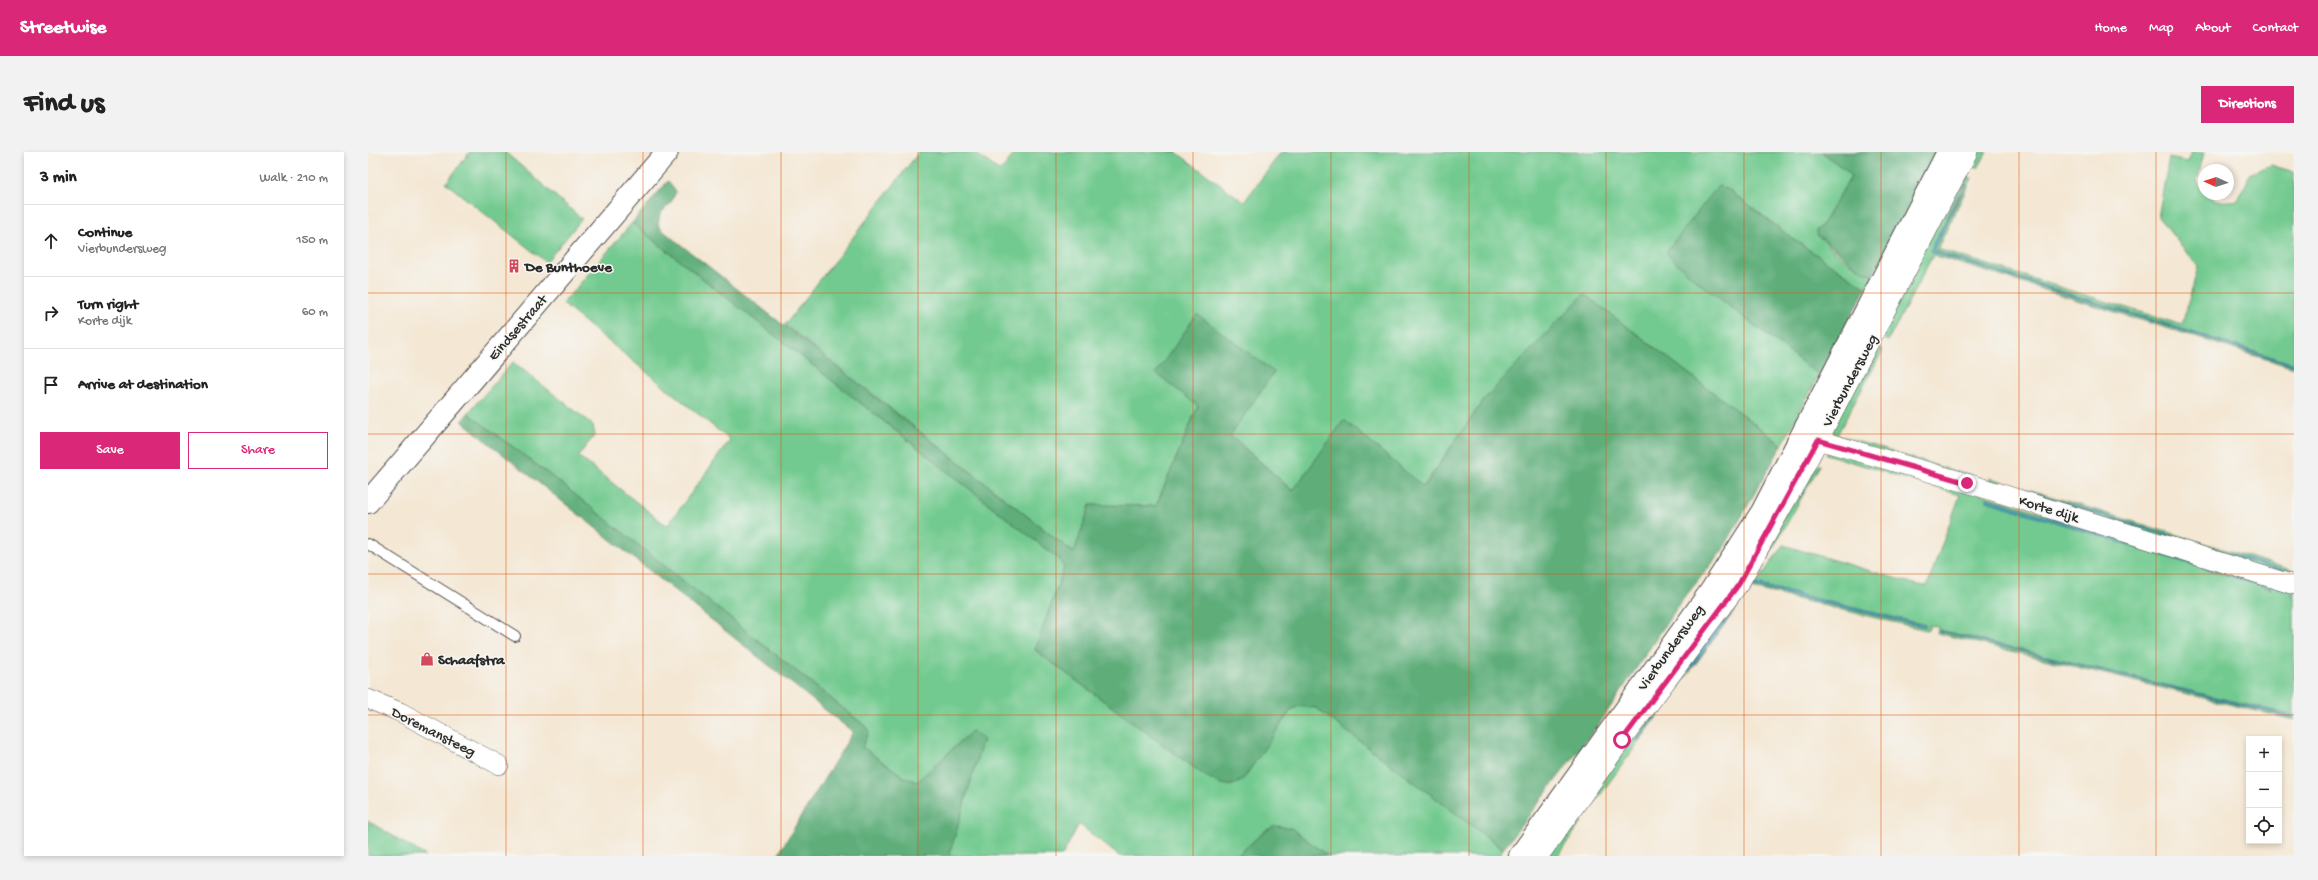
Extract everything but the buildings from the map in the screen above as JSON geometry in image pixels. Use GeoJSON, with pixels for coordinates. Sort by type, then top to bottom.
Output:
{"type":"FeatureCollection","features":[{"type":"Feature","properties":{"kind":"main road","name":"Eindsestraat"},"geometry":{"type":"LineString","coordinates":[[368,502],[667,152]]}},
{"type":"Feature","properties":{"kind":"main road","name":"Vierbundersweg"},"geometry":{"type":"LineString","coordinates":[[1520,856],[1711,591],[1811,436],[1948,152]]}},
{"type":"Feature","properties":{"kind":"street","name":"Vierbundersweg"},"geometry":{"type":"LineString","coordinates":[[1539,856],[1622,740],[1739,584],[1811,436],[1968,152]]}},
{"type":"Feature","properties":{"kind":"street","name":"Korte dijk"},"geometry":{"type":"LineString","coordinates":[[1811,436],[2294,585]]}},
{"type":"Feature","properties":{"kind":"street","name":"Doremansteeg"},"geometry":{"type":"LineString","coordinates":[[368,699],[400,712],[499,765]]}},
{"type":"Feature","properties":{"kind":"lane"},"geometry":{"type":"LineString","coordinates":[[368,544],[515,636]]}},
{"type":"Feature","properties":{"kind":"green space"},"geometry":{"type":"Polygon","coordinates":[[[470,152],[505,152],[582,219],[546,262],[446,183],[470,152]]]}},
{"type":"Feature","properties":{"kind":"green space"},"geometry":{"type":"Polygon","coordinates":[[[919,152],[974,152],[1000,171],[1016,152],[1176,152],[1244,202],[1281,152],[1822,152],[1849,173],[1851,177],[1821,226],[1816,230],[1827,244],[1841,256],[1857,267],[1873,275],[1866,288],[1793,239],[1752,207],[1676,239],[1667,251],[1688,273],[1710,291],[1819,375],[1782,445],[1633,331],[1485,398],[1423,487],[1344,420],[1293,491],[1198,406],[1156,506],[1090,505],[1074,553],[785,325],[919,152]]]}},
{"type":"Feature","properties":{"kind":"green space"},"geometry":{"type":"Polygon","coordinates":[[[1822,152],[1938,152],[1873,275],[1861,270],[1816,234],[1816,230],[1821,226],[1851,177],[1849,173],[1822,152]]]}},
{"type":"Feature","properties":{"kind":"green space"},"geometry":{"type":"Polygon","coordinates":[[[1973,152],[1987,152],[1978,168],[1966,165],[1973,152]]]}},
{"type":"Feature","properties":{"kind":"green space"},"geometry":{"type":"Polygon","coordinates":[[[2192,152],[2204,153],[2201,164],[2198,164],[2198,200],[2236,200],[2246,185],[2249,174],[2271,165],[2294,172],[2294,364],[1936,252],[1934,248],[1967,184],[1962,187],[1930,251],[2294,366],[2294,368],[1933,255],[1888,341],[1878,336],[1961,175],[1972,178],[1937,249],[2182,325],[2198,267],[2158,217],[2169,158],[2188,162],[2192,152]]]}},
{"type":"Feature","properties":{"kind":"green space"},"geometry":{"type":"Polygon","coordinates":[[[668,181],[676,192],[670,204],[660,214],[658,225],[662,230],[1074,553],[1090,505],[1156,506],[1198,406],[1156,373],[1197,314],[1274,372],[1230,436],[1293,491],[1344,420],[1424,487],[1485,398],[1584,294],[1782,445],[1722,551],[1680,603],[1599,724],[1503,849],[1316,708],[1299,706],[1291,710],[1244,778],[1239,782],[1229,785],[1219,783],[1204,775],[1035,650],[1064,568],[1060,560],[632,223],[668,181]]]}},
{"type":"Feature","properties":{"kind":"green space"},"geometry":{"type":"Polygon","coordinates":[[[1718,186],[1727,189],[1793,239],[1866,288],[1819,375],[1692,277],[1667,254],[1667,251],[1718,186]]]}},
{"type":"Feature","properties":{"kind":"green space"},"geometry":{"type":"Polygon","coordinates":[[[632,223],[1060,560],[1064,568],[1035,650],[1204,775],[1230,786],[1240,782],[1291,710],[1299,706],[1316,708],[1503,849],[1499,856],[1328,856],[1297,833],[1280,826],[1266,830],[1237,856],[1119,856],[1079,824],[1062,856],[949,856],[983,739],[972,731],[917,782],[904,777],[862,747],[868,728],[563,485],[468,413],[513,362],[593,425],[595,435],[578,456],[667,526],[730,440],[564,305],[564,302],[632,223]]]}},
{"type":"Feature","properties":{"kind":"green space"},"geometry":{"type":"Polygon","coordinates":[[[1873,345],[1883,350],[1837,435],[1990,482],[1991,478],[2288,569],[2294,571],[2294,582],[1825,437],[1873,345]],[[2005,485],[2285,572],[2285,571],[2005,485]]]}},
{"type":"Feature","properties":{"kind":"green space"},"geometry":{"type":"Polygon","coordinates":[[[468,413],[563,485],[864,725],[869,732],[862,747],[904,777],[917,782],[972,731],[983,739],[949,856],[777,856],[853,732],[481,437],[462,421],[468,413]]]}},
{"type":"Feature","properties":{"kind":"green space"},"geometry":{"type":"Polygon","coordinates":[[[1829,447],[2294,590],[2294,595],[2291,595],[2294,596],[2294,716],[1939,631],[2294,718],[2294,720],[1937,633],[1938,627],[1929,625],[1929,629],[1926,630],[1751,588],[1595,802],[1591,791],[1810,466],[1820,465],[1754,582],[1757,583],[1783,545],[1918,585],[1927,586],[1960,495],[1826,454],[1829,447]],[[1751,583],[1747,586],[1688,668],[1690,670],[1752,586],[1925,627],[1925,625],[1751,583]],[[1666,699],[1636,741],[1639,740],[1668,700],[1666,699]]]}},
{"type":"Feature","properties":{"kind":"green space"},"geometry":{"type":"Polygon","coordinates":[[[368,821],[426,856],[368,856],[368,821]]]}},
{"type":"Feature","properties":{"kind":"green space"},"geometry":{"type":"Polygon","coordinates":[[[1582,821],[1558,856],[1544,856],[1564,828],[1582,821]]]}},
{"type":"Feature","properties":{"kind":"green space"},"geometry":{"type":"Polygon","coordinates":[[[1274,826],[1291,828],[1328,856],[1237,856],[1259,836],[1274,826]]]}},
{"type":"Feature","properties":{"kind":"water"},"geometry":{"type":"Polygon","coordinates":[[[1966,183],[1934,248],[1936,252],[2294,364],[2294,366],[1931,252],[1933,244],[1966,183]]]}},
{"type":"Feature","properties":{"kind":"water"},"geometry":{"type":"Polygon","coordinates":[[[2005,484],[2286,571],[2285,573],[2004,485],[2005,484]]]}},
{"type":"Feature","properties":{"kind":"water"},"geometry":{"type":"Polygon","coordinates":[[[1987,498],[2271,588],[2271,589],[1987,501],[1987,498]]]}},
{"type":"Feature","properties":{"kind":"water"},"geometry":{"type":"Polygon","coordinates":[[[1751,583],[1925,625],[1925,627],[1752,586],[1690,670],[1688,669],[1747,586],[1751,583]]]}},
{"type":"Feature","properties":{"kind":"water"},"geometry":{"type":"Polygon","coordinates":[[[1939,631],[2294,716],[2294,718],[1939,631]]]}},
{"type":"Feature","properties":{"kind":"water"},"geometry":{"type":"Polygon","coordinates":[[[1666,699],[1668,700],[1636,741],[1666,699]]]}},
{"type":"Feature","properties":{"kind":"place","name":"De Bunthoeve"},"geometry":{"type":"Point","coordinates":[514,266]}},
{"type":"Feature","properties":{"kind":"place","name":"Schaafstra"},"geometry":{"type":"Point","coordinates":[427,659]}},
{"type":"Feature","properties":{"kind":"route"},"geometry":{"type":"LineString","coordinates":[[1622,740],[1739,584],[1800,476],[1818,440],[1967,483]]}}]}
